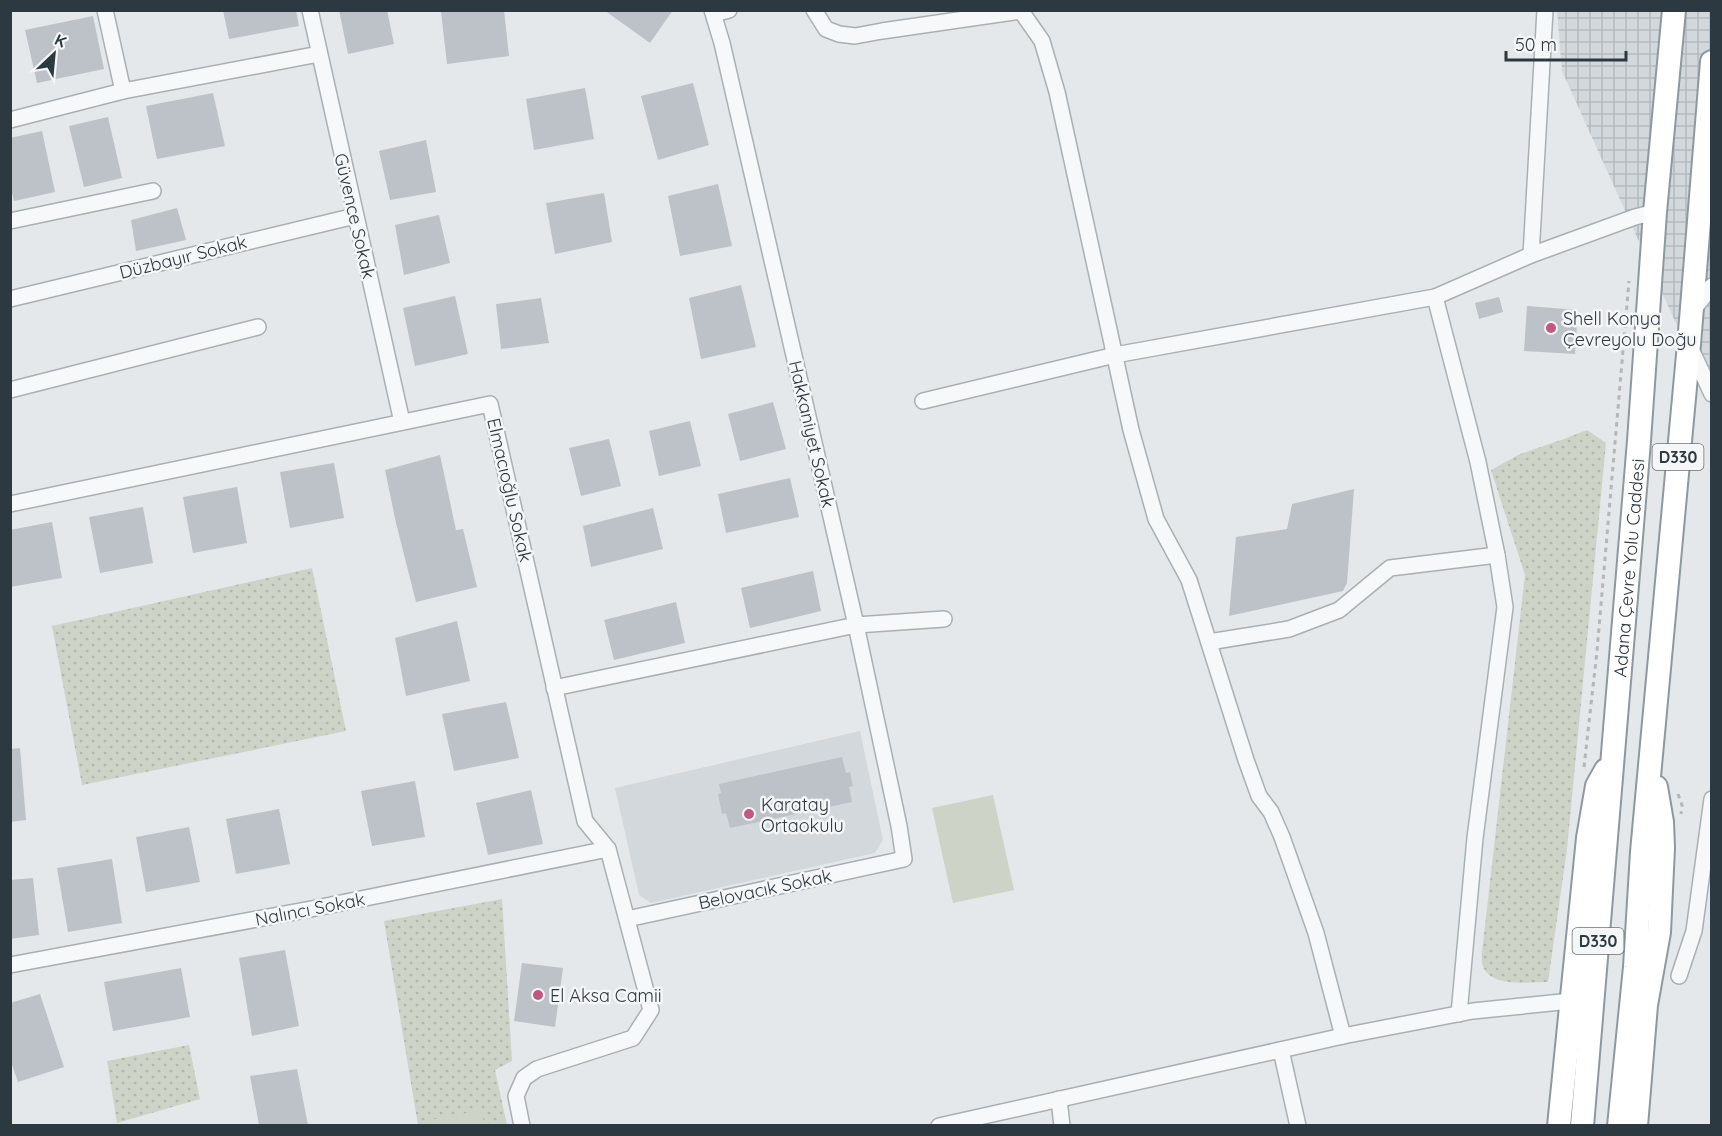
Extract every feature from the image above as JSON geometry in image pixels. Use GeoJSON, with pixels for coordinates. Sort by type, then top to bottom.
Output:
{"type":"FeatureCollection","features":[{"type":"Feature","properties":{"kind":"highway","name":"Adana Çevre Yolu Caddesi"},"geometry":{"type":"LineString","coordinates":[[1582,1125],[1639,441],[1654,212],[1674,10]]}},
{"type":"Feature","properties":{"kind":"highway","name":"D330"},"geometry":{"type":"LineString","coordinates":[[1619,1125],[1635,967],[1642,852],[1689,344],[1712,62]]}},
{"type":"Feature","properties":{"kind":"highway"},"geometry":{"type":"LineString","coordinates":[[1559,1125],[1582,879],[1597,786],[1614,756]]}},
{"type":"Feature","properties":{"kind":"highway"},"geometry":{"type":"LineString","coordinates":[[1636,1125],[1646,1005],[1659,932],[1663,848],[1662,822],[1650,763]]}},
{"type":"Feature","properties":{"kind":"street"},"geometry":{"type":"LineString","coordinates":[[105,10],[123,91]]}},
{"type":"Feature","properties":{"kind":"street","name":"Güvence Sokak"},"geometry":{"type":"LineString","coordinates":[[310,10],[402,422]]}},
{"type":"Feature","properties":{"kind":"street"},"geometry":{"type":"LineString","coordinates":[[814,10],[826,29],[839,34],[855,36],[1027,10]]}},
{"type":"Feature","properties":{"kind":"street"},"geometry":{"type":"LineString","coordinates":[[1531,255],[1545,10]]}},
{"type":"Feature","properties":{"kind":"street"},"geometry":{"type":"LineString","coordinates":[[1022,11],[1042,41],[1057,92],[1131,430],[1156,519],[1189,580],[1259,796],[1271,812],[1282,837],[1317,933],[1343,1036]]}},
{"type":"Feature","properties":{"kind":"street","name":"Hakkaniyet Sokak"},"geometry":{"type":"LineString","coordinates":[[718,12],[722,43],[856,625],[904,859]]}},
{"type":"Feature","properties":{"kind":"street"},"geometry":{"type":"LineString","coordinates":[[10,120],[123,91],[319,54]]}},
{"type":"Feature","properties":{"kind":"street"},"geometry":{"type":"LineString","coordinates":[[10,221],[153,191]]}},
{"type":"Feature","properties":{"kind":"street"},"geometry":{"type":"LineString","coordinates":[[923,401],[1115,355],[1435,297],[1531,255],[1654,212]]}},
{"type":"Feature","properties":{"kind":"street","name":"Düzbayır Sokak"},"geometry":{"type":"LineString","coordinates":[[10,299],[355,216]]}},
{"type":"Feature","properties":{"kind":"street"},"geometry":{"type":"LineString","coordinates":[[1691,312],[1712,286]]}},
{"type":"Feature","properties":{"kind":"street"},"geometry":{"type":"LineString","coordinates":[[1435,297],[1478,462],[1505,607],[1475,838],[1459,1014]]}},
{"type":"Feature","properties":{"kind":"street"},"geometry":{"type":"LineString","coordinates":[[10,390],[258,327]]}},
{"type":"Feature","properties":{"kind":"street"},"geometry":{"type":"LineString","coordinates":[[1689,344],[1712,394]]}},
{"type":"Feature","properties":{"kind":"street","name":"Elmacıoğlu Sokak"},"geometry":{"type":"LineString","coordinates":[[10,504],[490,404],[585,821],[608,849],[651,1010],[633,1038],[537,1069],[524,1078],[516,1096],[522,1125]]}},
{"type":"Feature","properties":{"kind":"street"},"geometry":{"type":"LineString","coordinates":[[1209,642],[1289,629],[1339,610],[1390,568],[1497,555]]}},
{"type":"Feature","properties":{"kind":"street"},"geometry":{"type":"LineString","coordinates":[[554,688],[856,625],[944,619]]}},
{"type":"Feature","properties":{"kind":"street"},"geometry":{"type":"LineString","coordinates":[[1679,976],[1694,931],[1712,799]]}},
{"type":"Feature","properties":{"kind":"street","name":"Nalıncı Sokak"},"geometry":{"type":"LineString","coordinates":[[10,965],[311,909],[608,849]]}},
{"type":"Feature","properties":{"kind":"street","name":"Belovacık Sokak"},"geometry":{"type":"LineString","coordinates":[[627,919],[904,859]]}},
{"type":"Feature","properties":{"kind":"street"},"geometry":{"type":"LineString","coordinates":[[939,1125],[1343,1036],[1459,1014],[1571,1001]]}},
{"type":"Feature","properties":{"kind":"street"},"geometry":{"type":"LineString","coordinates":[[1281,1050],[1298,1125]]}},
{"type":"Feature","properties":{"kind":"street"},"geometry":{"type":"LineString","coordinates":[[1059,1099],[1062,1125]]}},
{"type":"Feature","properties":{"kind":"path"},"geometry":{"type":"LineString","coordinates":[[1583,776],[1596,663],[1629,279]]}},
{"type":"Feature","properties":{"kind":"path"},"geometry":{"type":"LineString","coordinates":[[1675,784],[1682,805],[1681,817]]}},
{"type":"Feature","properties":{"kind":"shaded area"},"geometry":{"type":"Polygon","coordinates":[[[1557,11],[1711,11],[1711,401],[1562,71],[1557,11]]]}},
{"type":"Feature","properties":{"kind":"shaded area"},"geometry":{"type":"Polygon","coordinates":[[[1587,430],[1606,443],[1567,849],[1548,982],[1502,981],[1487,973],[1482,964],[1482,957],[1525,575],[1491,470],[1520,454],[1587,430]]]}},
{"type":"Feature","properties":{"kind":"shaded area"},"geometry":{"type":"Polygon","coordinates":[[[312,568],[346,731],[82,785],[52,626],[312,568]]]}},
{"type":"Feature","properties":{"kind":"shaded area","name":"Karatay Ortaokulu"},"geometry":{"type":"Polygon","coordinates":[[[860,731],[883,840],[875,853],[651,903],[639,895],[615,788],[860,731]]]}},
{"type":"Feature","properties":{"kind":"shaded area"},"geometry":{"type":"Polygon","coordinates":[[[993,795],[1014,890],[953,903],[932,808],[993,795]]]}},
{"type":"Feature","properties":{"kind":"shaded area"},"geometry":{"type":"Polygon","coordinates":[[[502,899],[512,1061],[495,1070],[507,1125],[418,1125],[384,921],[502,899]]]}},
{"type":"Feature","properties":{"kind":"shaded area"},"geometry":{"type":"Polygon","coordinates":[[[189,1045],[200,1099],[117,1123],[107,1061],[189,1045]]]}},
{"type":"Feature","properties":{"kind":"shaded area"},"geometry":{"type":"Polygon","coordinates":[[[482,1110],[484,1125],[425,1125],[424,1121],[482,1110]]]}},
{"type":"Feature","properties":{"kind":"building"},"geometry":{"type":"Polygon","coordinates":[[[223,10],[296,10],[299,26],[229,39],[223,10]]]}},
{"type":"Feature","properties":{"kind":"building"},"geometry":{"type":"Polygon","coordinates":[[[339,10],[387,10],[394,44],[348,54],[339,10]]]}},
{"type":"Feature","properties":{"kind":"building"},"geometry":{"type":"Polygon","coordinates":[[[504,10],[509,56],[447,64],[441,12],[504,10]]]}},
{"type":"Feature","properties":{"kind":"building"},"geometry":{"type":"Polygon","coordinates":[[[604,10],[673,10],[650,43],[604,10]]]}},
{"type":"Feature","properties":{"kind":"building"},"geometry":{"type":"Polygon","coordinates":[[[93,16],[104,69],[37,83],[25,30],[93,16]]]}},
{"type":"Feature","properties":{"kind":"building"},"geometry":{"type":"Polygon","coordinates":[[[693,83],[709,145],[658,160],[641,96],[693,83]]]}},
{"type":"Feature","properties":{"kind":"building"},"geometry":{"type":"Polygon","coordinates":[[[585,88],[594,139],[534,150],[526,99],[585,88]]]}},
{"type":"Feature","properties":{"kind":"building"},"geometry":{"type":"Polygon","coordinates":[[[213,93],[225,146],[157,159],[146,106],[213,93]]]}},
{"type":"Feature","properties":{"kind":"building"},"geometry":{"type":"Polygon","coordinates":[[[108,117],[122,178],[84,187],[69,126],[108,117]]]}},
{"type":"Feature","properties":{"kind":"building"},"geometry":{"type":"Polygon","coordinates":[[[42,131],[55,192],[14,201],[10,185],[10,138],[42,131]]]}},
{"type":"Feature","properties":{"kind":"building"},"geometry":{"type":"Polygon","coordinates":[[[426,140],[436,192],[390,200],[379,151],[426,140]]]}},
{"type":"Feature","properties":{"kind":"building"},"geometry":{"type":"Polygon","coordinates":[[[718,184],[732,246],[680,256],[668,196],[718,184]]]}},
{"type":"Feature","properties":{"kind":"building"},"geometry":{"type":"Polygon","coordinates":[[[604,193],[612,242],[555,254],[546,203],[604,193]]]}},
{"type":"Feature","properties":{"kind":"building"},"geometry":{"type":"Polygon","coordinates":[[[177,208],[186,240],[136,251],[131,220],[177,208]]]}},
{"type":"Feature","properties":{"kind":"building"},"geometry":{"type":"Polygon","coordinates":[[[439,215],[450,263],[404,275],[395,225],[439,215]]]}},
{"type":"Feature","properties":{"kind":"building"},"geometry":{"type":"Polygon","coordinates":[[[741,285],[756,347],[701,359],[689,298],[741,285]]]}},
{"type":"Feature","properties":{"kind":"building"},"geometry":{"type":"Polygon","coordinates":[[[455,296],[468,354],[415,366],[403,308],[455,296]]]}},
{"type":"Feature","properties":{"kind":"building"},"geometry":{"type":"Polygon","coordinates":[[[1499,297],[1503,312],[1479,319],[1475,303],[1499,297]]]}},
{"type":"Feature","properties":{"kind":"building"},"geometry":{"type":"Polygon","coordinates":[[[541,298],[549,343],[501,349],[496,304],[541,298]]]}},
{"type":"Feature","properties":{"kind":"building"},"geometry":{"type":"Polygon","coordinates":[[[1527,306],[1578,310],[1575,354],[1524,351],[1527,306]]]}},
{"type":"Feature","properties":{"kind":"building"},"geometry":{"type":"Polygon","coordinates":[[[773,402],[786,449],[740,461],[728,414],[773,402]]]}},
{"type":"Feature","properties":{"kind":"building"},"geometry":{"type":"Polygon","coordinates":[[[690,421],[701,466],[659,476],[649,431],[690,421]]]}},
{"type":"Feature","properties":{"kind":"building"},"geometry":{"type":"Polygon","coordinates":[[[609,439],[621,486],[581,496],[569,448],[609,439]]]}},
{"type":"Feature","properties":{"kind":"building"},"geometry":{"type":"Polygon","coordinates":[[[440,455],[456,530],[463,529],[477,587],[416,602],[385,470],[440,455]]]}},
{"type":"Feature","properties":{"kind":"building"},"geometry":{"type":"Polygon","coordinates":[[[334,463],[344,518],[290,528],[280,472],[334,463]]]}},
{"type":"Feature","properties":{"kind":"building"},"geometry":{"type":"Polygon","coordinates":[[[790,478],[799,517],[726,533],[718,494],[790,478]]]}},
{"type":"Feature","properties":{"kind":"building"},"geometry":{"type":"Polygon","coordinates":[[[237,487],[247,543],[193,553],[183,497],[237,487]]]}},
{"type":"Feature","properties":{"kind":"building"},"geometry":{"type":"Polygon","coordinates":[[[1354,489],[1347,583],[1343,591],[1229,616],[1236,537],[1287,529],[1292,504],[1354,489]]]}},
{"type":"Feature","properties":{"kind":"building"},"geometry":{"type":"Polygon","coordinates":[[[143,507],[153,563],[100,573],[89,517],[143,507]]]}},
{"type":"Feature","properties":{"kind":"building"},"geometry":{"type":"Polygon","coordinates":[[[653,508],[663,549],[591,567],[583,526],[653,508]]]}},
{"type":"Feature","properties":{"kind":"building"},"geometry":{"type":"Polygon","coordinates":[[[52,522],[62,578],[10,587],[10,530],[52,522]]]}},
{"type":"Feature","properties":{"kind":"building"},"geometry":{"type":"Polygon","coordinates":[[[813,571],[821,611],[750,628],[741,588],[813,571]]]}},
{"type":"Feature","properties":{"kind":"building"},"geometry":{"type":"Polygon","coordinates":[[[676,602],[685,643],[614,660],[604,620],[676,602]]]}},
{"type":"Feature","properties":{"kind":"building"},"geometry":{"type":"Polygon","coordinates":[[[457,621],[470,681],[406,696],[395,638],[457,621]]]}},
{"type":"Feature","properties":{"kind":"building"},"geometry":{"type":"Polygon","coordinates":[[[506,702],[519,758],[454,771],[442,714],[506,702]]]}},
{"type":"Feature","properties":{"kind":"building"},"geometry":{"type":"Polygon","coordinates":[[[20,748],[26,820],[10,822],[10,749],[20,748]]]}},
{"type":"Feature","properties":{"kind":"building"},"geometry":{"type":"Polygon","coordinates":[[[842,757],[846,773],[850,772],[853,786],[849,787],[852,802],[730,828],[726,813],[722,814],[718,794],[721,793],[719,784],[842,757]]]}},
{"type":"Feature","properties":{"kind":"building"},"geometry":{"type":"Polygon","coordinates":[[[415,781],[425,837],[372,846],[361,791],[415,781]]]}},
{"type":"Feature","properties":{"kind":"building"},"geometry":{"type":"Polygon","coordinates":[[[531,790],[543,844],[488,855],[476,803],[531,790]]]}},
{"type":"Feature","properties":{"kind":"building"},"geometry":{"type":"Polygon","coordinates":[[[279,809],[290,864],[236,874],[226,819],[279,809]]]}},
{"type":"Feature","properties":{"kind":"building"},"geometry":{"type":"Polygon","coordinates":[[[189,827],[200,882],[146,892],[136,837],[189,827]]]}},
{"type":"Feature","properties":{"kind":"building"},"geometry":{"type":"Polygon","coordinates":[[[112,859],[122,923],[68,932],[57,868],[112,859]]]}},
{"type":"Feature","properties":{"kind":"building"},"geometry":{"type":"Polygon","coordinates":[[[33,878],[39,935],[10,939],[10,880],[33,878]]]}},
{"type":"Feature","properties":{"kind":"building"},"geometry":{"type":"Polygon","coordinates":[[[285,950],[299,1026],[252,1036],[239,958],[285,950]]]}},
{"type":"Feature","properties":{"kind":"building","name":"El Aksa Camii"},"geometry":{"type":"Polygon","coordinates":[[[522,963],[563,968],[555,1027],[514,1021],[522,963]]]}},
{"type":"Feature","properties":{"kind":"building"},"geometry":{"type":"Polygon","coordinates":[[[181,968],[190,1017],[113,1031],[104,982],[181,968]]]}},
{"type":"Feature","properties":{"kind":"building"},"geometry":{"type":"Polygon","coordinates":[[[40,994],[64,1067],[18,1082],[10,1059],[10,1003],[40,994]]]}},
{"type":"Feature","properties":{"kind":"building"},"geometry":{"type":"Polygon","coordinates":[[[297,1069],[308,1125],[259,1125],[250,1076],[297,1069]]]}},
{"type":"Feature","properties":{"kind":"place","name":"Shell Konya Çevreyolu Doğu"},"geometry":{"type":"Point","coordinates":[1551,328]}},
{"type":"Feature","properties":{"kind":"place","name":"Karatay Ortaokulu"},"geometry":{"type":"Point","coordinates":[749,814]}},
{"type":"Feature","properties":{"kind":"place","name":"El Aksa Camii"},"geometry":{"type":"Point","coordinates":[538,995]}}]}
